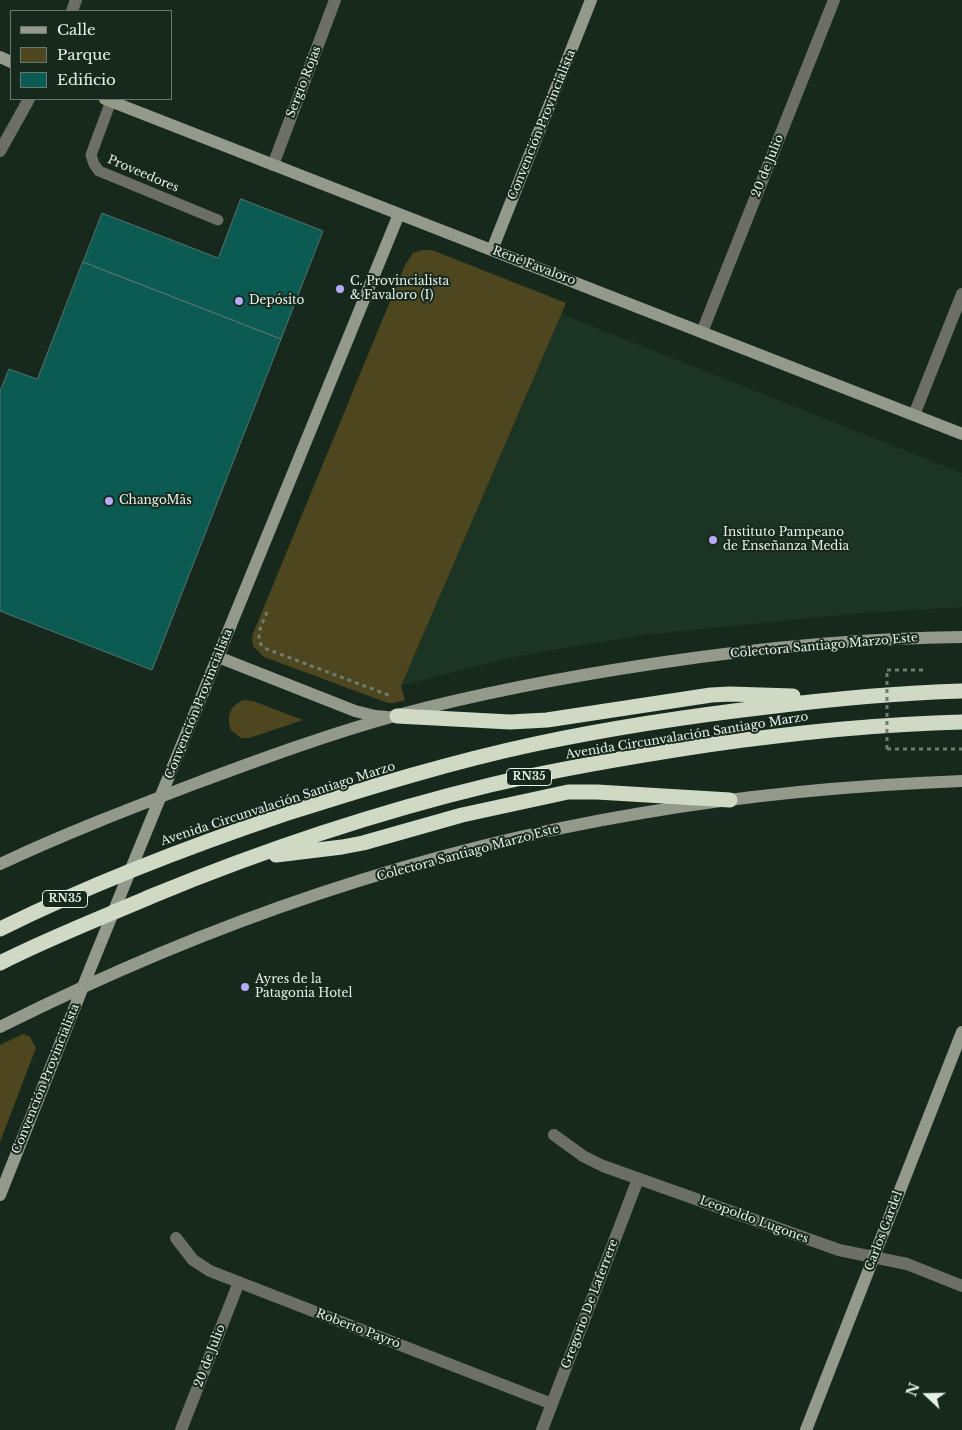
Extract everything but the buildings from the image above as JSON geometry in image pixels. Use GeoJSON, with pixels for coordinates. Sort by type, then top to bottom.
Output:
{"type":"FeatureCollection","features":[{"type":"Feature","properties":{"kind":"highway","name":"Avenida Circunvalación Santiago Marzo"},"geometry":{"type":"LineString","coordinates":[[0,929],[131,870],[200,844],[337,797],[485,756],[568,738],[738,710],[898,693],[962,691]]}},
{"type":"Feature","properties":{"kind":"highway"},"geometry":{"type":"LineString","coordinates":[[397,716],[516,722],[547,720],[720,694],[845,698]]}},
{"type":"Feature","properties":{"kind":"highway","name":"Avenida Circunvalación Santiago Marzo"},"geometry":{"type":"LineString","coordinates":[[0,963],[114,912],[247,858],[404,808],[489,785],[586,765],[690,748],[818,731],[962,722]]}},
{"type":"Feature","properties":{"kind":"highway"},"geometry":{"type":"LineString","coordinates":[[247,858],[353,846],[467,814],[568,792],[587,791],[730,800]]}},
{"type":"Feature","properties":{"kind":"street","name":"Sergio Rojas"},"geometry":{"type":"LineString","coordinates":[[273,165],[335,0]]}},
{"type":"Feature","properties":{"kind":"street","name":"Convención Provincialista"},"geometry":{"type":"LineString","coordinates":[[492,250],[592,0]]}},
{"type":"Feature","properties":{"kind":"street","name":"20 de Julio"},"geometry":{"type":"LineString","coordinates":[[702,332],[834,0]]}},
{"type":"Feature","properties":{"kind":"street"},"geometry":{"type":"LineString","coordinates":[[0,151],[28,100]]}},
{"type":"Feature","properties":{"kind":"street","name":"René Favaloro"},"geometry":{"type":"LineString","coordinates":[[108,100],[962,434]]}},
{"type":"Feature","properties":{"kind":"street","name":"Convención Provincialista"},"geometry":{"type":"LineString","coordinates":[[0,1195],[5,1170],[114,912],[399,214]]}},
{"type":"Feature","properties":{"kind":"street"},"geometry":{"type":"LineString","coordinates":[[914,415],[962,294]]}},
{"type":"Feature","properties":{"kind":"street","name":"Colectora Santiago Marzo Este"},"geometry":{"type":"LineString","coordinates":[[0,864],[70,832],[283,752],[397,716],[516,687],[695,658],[824,644],[962,637]]}},
{"type":"Feature","properties":{"kind":"street"},"geometry":{"type":"LineString","coordinates":[[218,657],[355,711],[375,716],[397,716]]}},
{"type":"Feature","properties":{"kind":"street","name":"Colectora Santiago Marzo Este"},"geometry":{"type":"LineString","coordinates":[[0,1026],[160,954],[260,915],[411,866],[497,843],[642,812],[730,800],[843,788],[962,781]]}},
{"type":"Feature","properties":{"kind":"street","name":"Carlos Gardel"},"geometry":{"type":"LineString","coordinates":[[806,1430],[962,1032]]}},
{"type":"Feature","properties":{"kind":"street","name":"Leopoldo Lugones"},"geometry":{"type":"LineString","coordinates":[[554,1135],[590,1160],[638,1179],[839,1250],[907,1264],[962,1286]]}},
{"type":"Feature","properties":{"kind":"street","name":"Gregorio De Laferrere"},"geometry":{"type":"LineString","coordinates":[[542,1430],[638,1179]]}},
{"type":"Feature","properties":{"kind":"street","name":"Roberto Payró"},"geometry":{"type":"LineString","coordinates":[[176,1238],[197,1264],[552,1404]]}},
{"type":"Feature","properties":{"kind":"street","name":"20 de Julio"},"geometry":{"type":"LineString","coordinates":[[181,1430],[239,1282]]}},
{"type":"Feature","properties":{"kind":"lane","name":"Proveedores"},"geometry":{"type":"LineString","coordinates":[[108,100],[92,155],[94,164],[99,172],[218,220]]}},
{"type":"Feature","properties":{"kind":"path"},"geometry":{"type":"LineString","coordinates":[[267,612],[258,635],[260,646],[383,694],[397,695]]}},
{"type":"Feature","properties":{"kind":"path"},"geometry":{"type":"LineString","coordinates":[[256,650],[260,646]]}},
{"type":"Feature","properties":{"kind":"path"},"geometry":{"type":"LineString","coordinates":[[887,670],[887,749],[962,748]]}},
{"type":"Feature","properties":{"kind":"shaded area","name":"Instituto Pampeano de Enseñanza Media"},"geometry":{"type":"Polygon","coordinates":[[[561,314],[962,473],[962,607],[850,614],[644,635],[505,659],[401,686],[561,314]]]}},
{"type":"Feature","properties":{"kind":"green space"},"geometry":{"type":"Polygon","coordinates":[[[422,250],[432,250],[566,303],[401,686],[405,700],[388,703],[264,657],[253,646],[252,636],[405,265],[413,253],[422,250]]]}},
{"type":"Feature","properties":{"kind":"green space"},"geometry":{"type":"Polygon","coordinates":[[[244,700],[253,701],[303,720],[249,738],[241,738],[231,730],[229,716],[232,708],[244,700]]]}},
{"type":"Feature","properties":{"kind":"green space"},"geometry":{"type":"Polygon","coordinates":[[[23,1034],[30,1037],[36,1048],[0,1142],[0,1045],[23,1034]]]}},
{"type":"Feature","properties":{"kind":"place","name":"C. Provincialista & Favaloro (I)"},"geometry":{"type":"Point","coordinates":[340,289]}},
{"type":"Feature","properties":{"kind":"place","name":"Depósito"},"geometry":{"type":"Point","coordinates":[239,301]}},
{"type":"Feature","properties":{"kind":"place","name":"ChangoMâs"},"geometry":{"type":"Point","coordinates":[109,501]}},
{"type":"Feature","properties":{"kind":"place","name":"Instituto Pampeano de Enseñanza Media"},"geometry":{"type":"Point","coordinates":[713,540]}},
{"type":"Feature","properties":{"kind":"place","name":"Ayres de la Patagonia Hotel"},"geometry":{"type":"Point","coordinates":[245,987]}}]}
